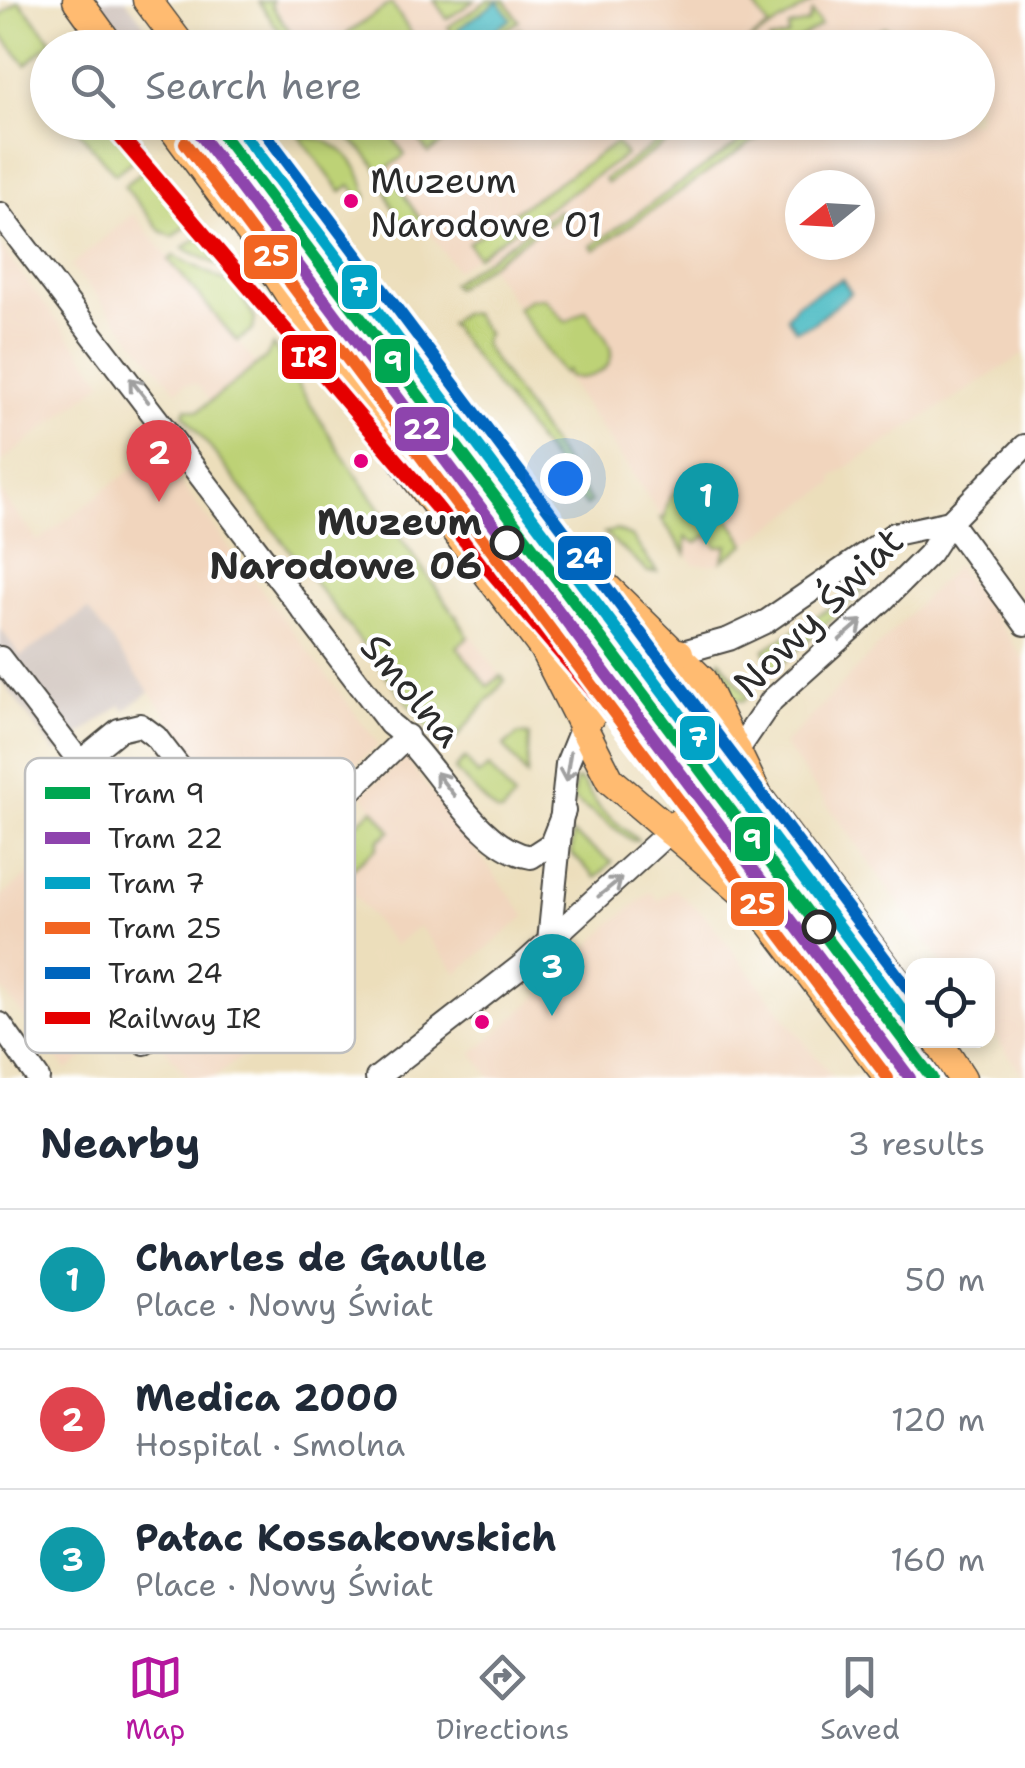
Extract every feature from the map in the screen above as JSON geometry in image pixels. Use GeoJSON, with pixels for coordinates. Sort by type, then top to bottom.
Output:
{"type":"FeatureCollection","features":[{"type":"Feature","properties":{"kind":"main road"},"geometry":{"type":"LineString","coordinates":[[77,0],[99,30]]}},
{"type":"Feature","properties":{"kind":"main road"},"geometry":{"type":"LineString","coordinates":[[147,0],[170,30]]}},
{"type":"Feature","properties":{"kind":"main road"},"geometry":{"type":"LineString","coordinates":[[181,140],[251,234],[350,390],[543,648],[610,780],[770,922],[888,1078]]}},
{"type":"Feature","properties":{"kind":"main road"},"geometry":{"type":"LineString","coordinates":[[253,140],[557,539],[679,653],[711,692],[737,752],[777,824],[905,993]]}},
{"type":"Feature","properties":{"kind":"main road"},"geometry":{"type":"LineString","coordinates":[[582,727],[618,680],[679,653]]}},
{"type":"Feature","properties":{"kind":"main road"},"geometry":{"type":"LineString","coordinates":[[670,831],[714,790],[737,752]]}},
{"type":"Feature","properties":{"kind":"main road"},"geometry":{"type":"LineString","coordinates":[[942,1048],[962,1078]]}},
{"type":"Feature","properties":{"kind":"street","name":"Smolna"},"geometry":{"type":"LineString","coordinates":[[0,214],[390,724],[407,736],[467,811],[514,853],[531,856],[545,851],[564,811]]}},
{"type":"Feature","properties":{"kind":"street","name":"Nowy Świat"},"geometry":{"type":"LineString","coordinates":[[737,752],[772,700],[864,618],[930,552],[950,522],[1025,446]]}},
{"type":"Feature","properties":{"kind":"street"},"geometry":{"type":"LineString","coordinates":[[950,522],[1025,624]]}},
{"type":"Feature","properties":{"kind":"street","name":"Nowy Świat"},"geometry":{"type":"LineString","coordinates":[[679,653],[729,639],[767,621],[894,534],[950,522]]}},
{"type":"Feature","properties":{"kind":"street"},"geometry":{"type":"LineString","coordinates":[[0,658],[77,758]]}},
{"type":"Feature","properties":{"kind":"street"},"geometry":{"type":"LineString","coordinates":[[85,758],[124,727],[147,729],[169,758]]}},
{"type":"Feature","properties":{"kind":"street"},"geometry":{"type":"LineString","coordinates":[[548,941],[567,764],[582,727]]}},
{"type":"Feature","properties":{"kind":"street"},"geometry":{"type":"LineString","coordinates":[[355,786],[407,736]]}},
{"type":"Feature","properties":{"kind":"street"},"geometry":{"type":"LineString","coordinates":[[377,1078],[548,941],[670,831]]}},
{"type":"Feature","properties":{"kind":"street"},"geometry":{"type":"LineString","coordinates":[[0,1024],[28,1075]]}},
{"type":"Feature","properties":{"kind":"shaded area"},"geometry":{"type":"Polygon","coordinates":[[[99,0],[126,0],[149,30],[122,30],[99,0]]]}},
{"type":"Feature","properties":{"kind":"shaded area"},"geometry":{"type":"Polygon","coordinates":[[[271,0],[761,0],[754,6],[809,0],[1025,0],[1025,353],[832,477],[834,483],[718,564],[694,564],[480,254],[456,270],[366,140],[995,140],[995,30],[290,30],[271,0]]]}},
{"type":"Feature","properties":{"kind":"shaded area"},"geometry":{"type":"Polygon","coordinates":[[[205,140],[231,140],[905,1034],[905,1048],[915,1048],[938,1078],[913,1078],[205,140]]]}},
{"type":"Feature","properties":{"kind":"shaded area"},"geometry":{"type":"Polygon","coordinates":[[[133,214],[256,364],[211,402],[196,384],[185,384],[177,391],[71,266],[133,214]]]}},
{"type":"Feature","properties":{"kind":"shaded area"},"geometry":{"type":"Polygon","coordinates":[[[0,245],[104,382],[0,463],[0,245]]]}},
{"type":"Feature","properties":{"kind":"shaded area"},"geometry":{"type":"Polygon","coordinates":[[[156,451],[379,745],[355,765],[355,758],[199,758],[89,611],[21,657],[0,628],[0,491],[38,541],[156,451]]]}},
{"type":"Feature","properties":{"kind":"shaded area"},"geometry":{"type":"Polygon","coordinates":[[[956,565],[1025,660],[1025,1078],[995,1036],[995,958],[939,958],[784,745],[956,565]]]}},
{"type":"Feature","properties":{"kind":"shaded area"},"geometry":{"type":"Polygon","coordinates":[[[88,610],[150,692],[125,710],[121,705],[56,753],[0,679],[0,628],[21,656],[88,610]]]}},
{"type":"Feature","properties":{"kind":"shaded area"},"geometry":{"type":"Polygon","coordinates":[[[471,635],[501,676],[488,686],[457,646],[471,635]]]}},
{"type":"Feature","properties":{"kind":"shaded area"},"geometry":{"type":"Polygon","coordinates":[[[406,759],[526,916],[457,973],[419,926],[394,945],[355,896],[355,866],[390,831],[362,793],[406,759]]]}},
{"type":"Feature","properties":{"kind":"shaded area"},"geometry":{"type":"Polygon","coordinates":[[[25,878],[25,1018],[0,987],[0,898],[25,878]]]}},
{"type":"Feature","properties":{"kind":"shaded area"},"geometry":{"type":"Polygon","coordinates":[[[674,889],[703,913],[833,1078],[491,1078],[473,1053],[565,973],[612,923],[651,892],[658,901],[674,889]]]}},
{"type":"Feature","properties":{"kind":"shaded area"},"geometry":{"type":"Polygon","coordinates":[[[53,1053],[88,1053],[67,1070],[53,1053]]]}},
{"type":"Feature","properties":{"kind":"shaded area"},"geometry":{"type":"Polygon","coordinates":[[[169,1053],[246,1053],[214,1078],[189,1078],[169,1053]]]}},
{"type":"Feature","properties":{"kind":"green space"},"geometry":{"type":"Polygon","coordinates":[[[273,0],[271,5],[289,30],[278,30],[259,2],[273,0]]]}},
{"type":"Feature","properties":{"kind":"green space"},"geometry":{"type":"Polygon","coordinates":[[[434,0],[475,0],[447,19],[434,0]]]}},
{"type":"Feature","properties":{"kind":"green space"},"geometry":{"type":"Polygon","coordinates":[[[488,0],[505,0],[519,21],[505,30],[448,27],[488,0]]]}},
{"type":"Feature","properties":{"kind":"green space"},"geometry":{"type":"Polygon","coordinates":[[[761,0],[816,0],[767,30],[754,5],[761,0]]]}},
{"type":"Feature","properties":{"kind":"green space"},"geometry":{"type":"Polygon","coordinates":[[[19,1],[43,30],[30,30],[30,61],[26,65],[0,33],[0,16],[19,1]]]}},
{"type":"Feature","properties":{"kind":"green space"},"geometry":{"type":"Polygon","coordinates":[[[391,3],[409,30],[352,30],[391,3]]]}},
{"type":"Feature","properties":{"kind":"green space"},"geometry":{"type":"Polygon","coordinates":[[[812,12],[821,25],[813,30],[789,30],[789,27],[808,23],[812,12]]]}},
{"type":"Feature","properties":{"kind":"green space"},"geometry":{"type":"Polygon","coordinates":[[[86,140],[124,140],[136,158],[115,174],[86,140]]]}},
{"type":"Feature","properties":{"kind":"green space"},"geometry":{"type":"Polygon","coordinates":[[[302,140],[325,141],[353,163],[367,198],[363,201],[350,185],[341,192],[302,140]]]}},
{"type":"Feature","properties":{"kind":"green space"},"geometry":{"type":"Polygon","coordinates":[[[351,140],[395,140],[405,155],[386,169],[425,226],[419,235],[398,217],[381,177],[351,140]]]}},
{"type":"Feature","properties":{"kind":"green space"},"geometry":{"type":"Polygon","coordinates":[[[419,140],[448,140],[428,153],[419,140]]]}},
{"type":"Feature","properties":{"kind":"green space"},"geometry":{"type":"Polygon","coordinates":[[[661,140],[670,140],[607,183],[604,179],[661,140]]]}},
{"type":"Feature","properties":{"kind":"green space"},"geometry":{"type":"Polygon","coordinates":[[[743,140],[755,140],[594,250],[591,246],[743,140]]]}},
{"type":"Feature","properties":{"kind":"green space"},"geometry":{"type":"Polygon","coordinates":[[[616,143],[626,155],[477,256],[468,243],[616,143]]]}},
{"type":"Feature","properties":{"kind":"green space"},"geometry":{"type":"Polygon","coordinates":[[[145,169],[190,223],[173,237],[161,231],[124,186],[145,169]]]}},
{"type":"Feature","properties":{"kind":"green space"},"geometry":{"type":"Polygon","coordinates":[[[559,210],[562,214],[455,288],[451,283],[559,210]]]}},
{"type":"Feature","properties":{"kind":"green space"},"geometry":{"type":"Polygon","coordinates":[[[201,236],[222,267],[183,248],[201,236]]]}},
{"type":"Feature","properties":{"kind":"green space"},"geometry":{"type":"Polygon","coordinates":[[[174,256],[235,286],[255,318],[253,330],[237,341],[169,260],[174,256]]]}},
{"type":"Feature","properties":{"kind":"green space"},"geometry":{"type":"Polygon","coordinates":[[[544,298],[566,322],[586,310],[611,350],[608,365],[600,372],[580,378],[568,376],[567,370],[563,374],[517,308],[530,299],[544,298]]]}},
{"type":"Feature","properties":{"kind":"green space"},"geometry":{"type":"Polygon","coordinates":[[[462,313],[473,314],[487,333],[483,344],[591,502],[586,506],[449,324],[462,313]]]}},
{"type":"Feature","properties":{"kind":"green space"},"geometry":{"type":"Polygon","coordinates":[[[273,345],[343,456],[458,619],[468,637],[457,647],[488,686],[501,676],[505,680],[445,751],[184,414],[186,408],[198,411],[266,358],[273,345]]]}},
{"type":"Feature","properties":{"kind":"green space"},"geometry":{"type":"Polygon","coordinates":[[[690,478],[706,484],[746,544],[722,561],[728,545],[717,547],[708,535],[696,543],[686,537],[686,554],[661,518],[666,518],[672,495],[690,478]]]}},
{"type":"Feature","properties":{"kind":"green space"},"geometry":{"type":"Polygon","coordinates":[[[616,530],[632,537],[657,572],[648,572],[604,533],[616,530]]]}},
{"type":"Feature","properties":{"kind":"green space"},"geometry":{"type":"Polygon","coordinates":[[[868,586],[774,671],[764,650],[868,586]]]}},
{"type":"Feature","properties":{"kind":"green space"},"geometry":{"type":"Polygon","coordinates":[[[720,660],[748,697],[744,701],[734,699],[716,668],[720,660]]]}},
{"type":"Feature","properties":{"kind":"green space"},"geometry":{"type":"Polygon","coordinates":[[[518,734],[529,735],[527,776],[504,746],[518,734]]]}},
{"type":"Feature","properties":{"kind":"green space"},"geometry":{"type":"Polygon","coordinates":[[[465,758],[478,775],[489,767],[514,798],[502,813],[496,812],[455,770],[465,758]]]}},
{"type":"Feature","properties":{"kind":"green space"},"geometry":{"type":"Polygon","coordinates":[[[576,780],[581,781],[601,810],[638,840],[633,841],[572,799],[576,780]]]}},
{"type":"Feature","properties":{"kind":"green space"},"geometry":{"type":"Polygon","coordinates":[[[374,809],[391,831],[355,866],[355,824],[374,809]]]}},
{"type":"Feature","properties":{"kind":"green space"},"geometry":{"type":"Polygon","coordinates":[[[572,834],[612,862],[596,878],[572,854],[572,834]]]}},
{"type":"Feature","properties":{"kind":"water"},"geometry":{"type":"Polygon","coordinates":[[[498,1],[511,19],[495,30],[458,29],[498,1]]]}},
{"type":"Feature","properties":{"kind":"water"},"geometry":{"type":"Polygon","coordinates":[[[842,279],[851,293],[811,325],[796,330],[787,317],[796,304],[842,279]]]}},
{"type":"Feature","properties":{"kind":"tram line","name":"22"},"geometry":{"type":"LineString","coordinates":[[204,140],[910,1078]]}},
{"type":"Feature","properties":{"kind":"tram line","name":"9"},"geometry":{"type":"LineString","coordinates":[[227,140],[932,1078]]}},
{"type":"Feature","properties":{"kind":"tram line","name":"7"},"geometry":{"type":"LineString","coordinates":[[249,140],[905,1014]]}},
{"type":"Feature","properties":{"kind":"tram line","name":"24"},"geometry":{"type":"LineString","coordinates":[[271,140],[905,985]]}},
{"type":"Feature","properties":{"kind":"tram line","name":"25"},"geometry":{"type":"LineString","coordinates":[[185,143],[888,1078]]}},
{"type":"Feature","properties":{"kind":"rail line","name":"IR"},"geometry":{"type":"LineString","coordinates":[[123,140],[597,695],[894,1078]]}},
{"type":"Feature","properties":{"kind":"place","name":"Muzeum Narodowe 01"},"geometry":{"type":"Point","coordinates":[351,201]}},
{"type":"Feature","properties":{"kind":"place","name":"Medica 2000"},"geometry":{"type":"Point","coordinates":[159,502]}},
{"type":"Feature","properties":{"kind":"place","name":"Muzeum Narodowe 06"},"geometry":{"type":"Point","coordinates":[507,543]}},
{"type":"Feature","properties":{"kind":"place","name":"Charles de Gaulle"},"geometry":{"type":"Point","coordinates":[706,545]}},
{"type":"Feature","properties":{"kind":"place","name":"Pałac Kossakowskich"},"geometry":{"type":"Point","coordinates":[552,1016]}}]}
